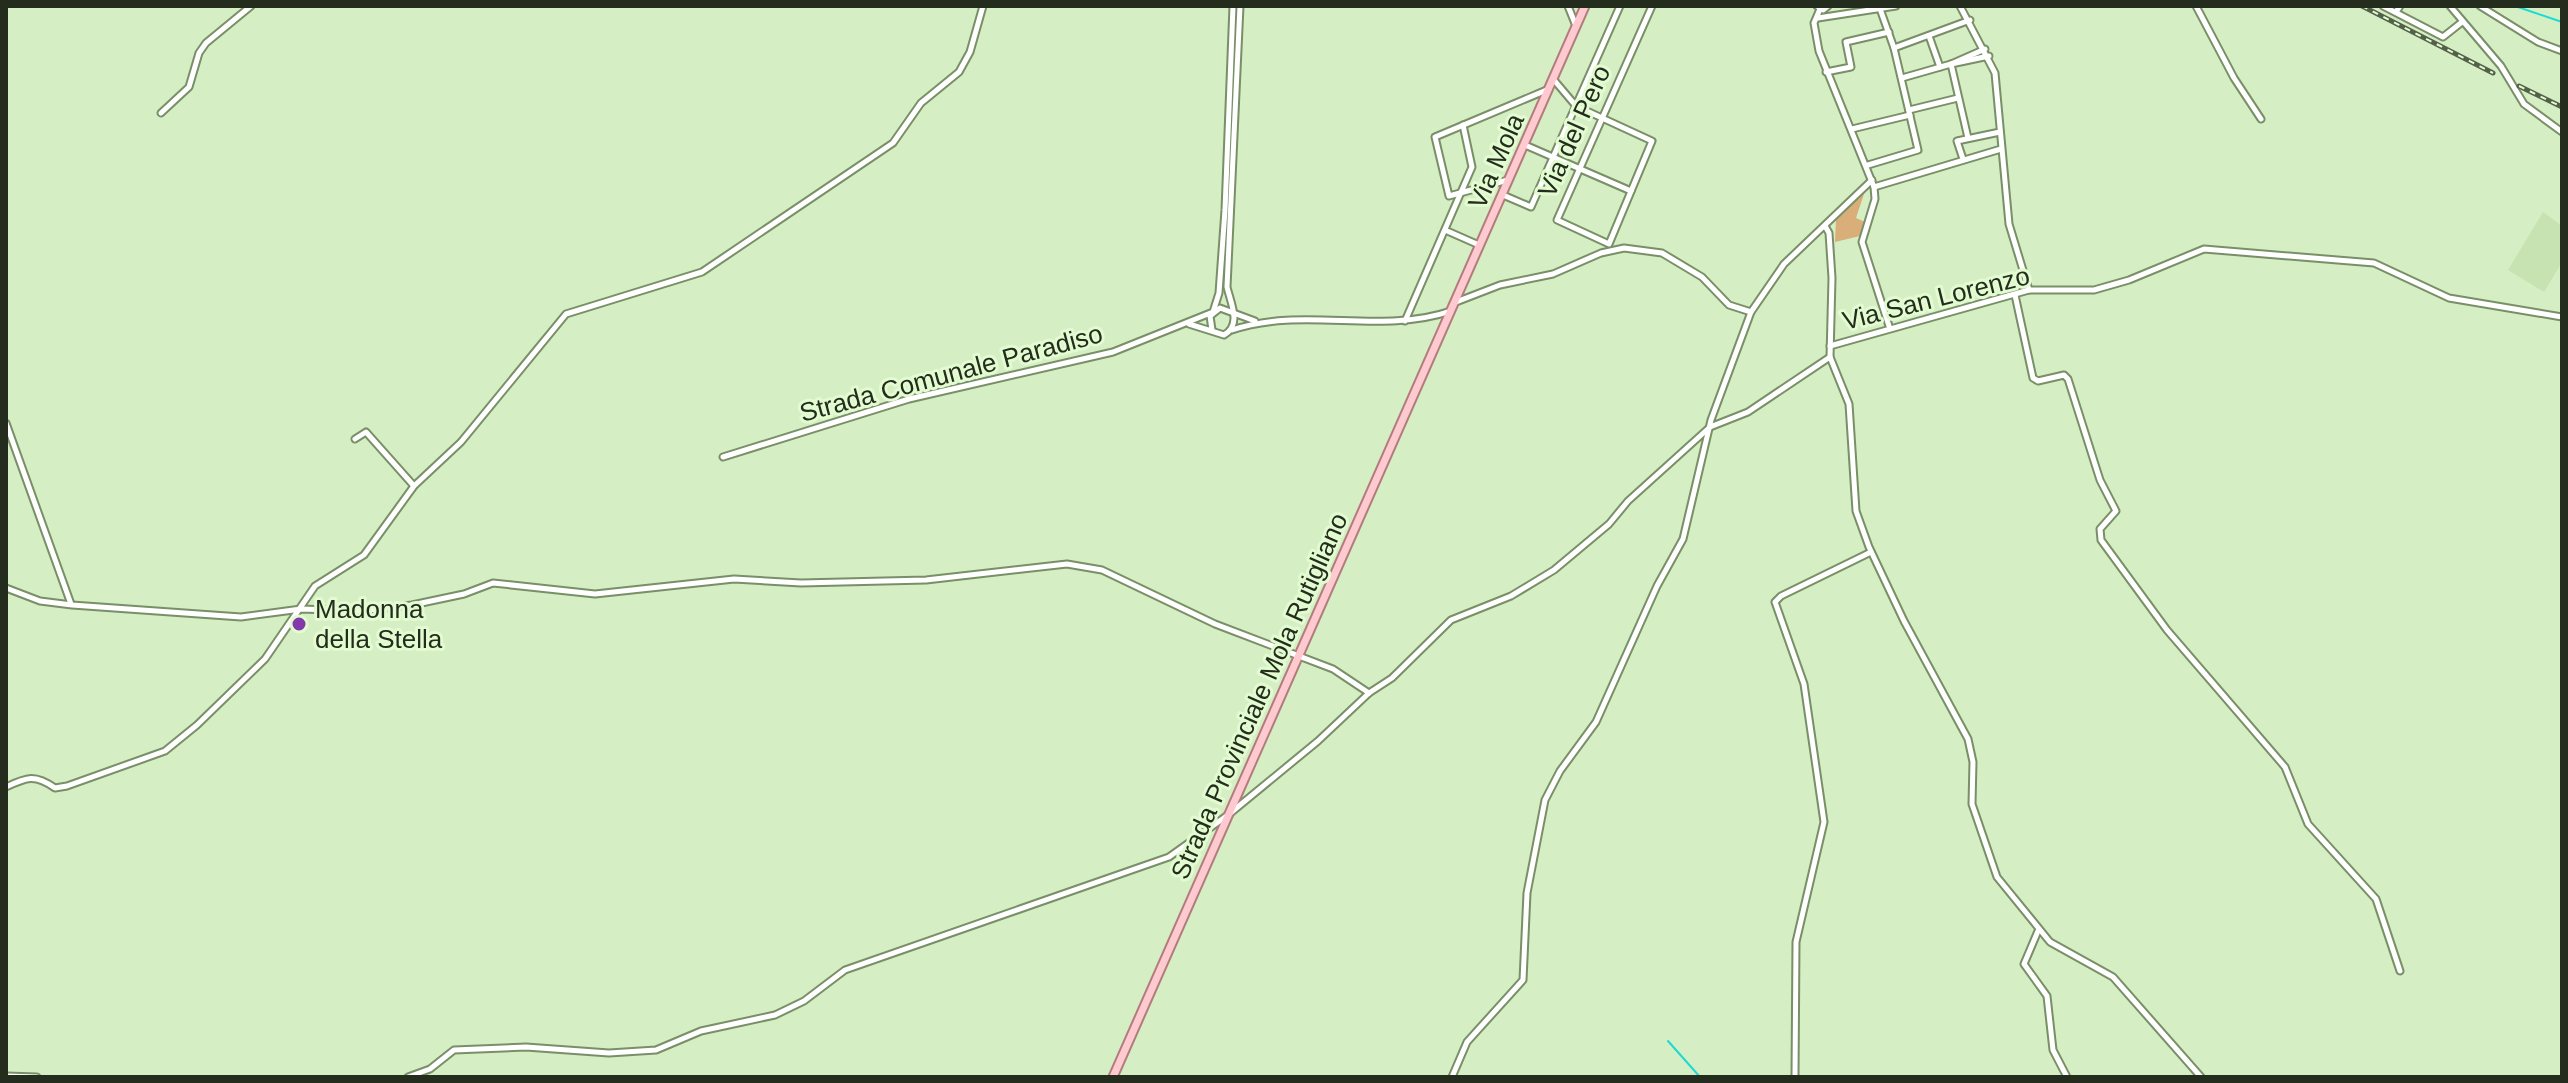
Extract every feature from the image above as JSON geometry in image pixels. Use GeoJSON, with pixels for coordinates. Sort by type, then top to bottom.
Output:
{"type":"FeatureCollection","features":[{"type":"Feature","properties":{"kind":"main road","name":"Via Mola"},"geometry":{"type":"LineString","coordinates":[[1442,332],[1585,6]]}},
{"type":"Feature","properties":{"kind":"main road","name":"Strada Provinciale Mola Rutigliano"},"geometry":{"type":"LineString","coordinates":[[1113,1077],[1442,332]]}},
{"type":"Feature","properties":{"kind":"street"},"geometry":{"type":"LineString","coordinates":[[161,113],[189,87],[199,53],[206,43],[251,6]]}},
{"type":"Feature","properties":{"kind":"street"},"geometry":{"type":"LineString","coordinates":[[6,787],[30,776],[40,777],[55,788],[67,786],[165,751],[197,725],[265,659],[315,586],[364,555],[414,486],[472,431],[566,314],[702,272],[893,143],[921,103],[959,72],[970,52],[983,6]]}},
{"type":"Feature","properties":{"kind":"street"},"geometry":{"type":"LineString","coordinates":[[1213,331],[1209,324],[1219,293],[1233,6]]}},
{"type":"Feature","properties":{"kind":"street"},"geometry":{"type":"LineString","coordinates":[[1232,330],[1235,322],[1227,270],[1240,6]]}},
{"type":"Feature","properties":{"kind":"street"},"geometry":{"type":"LineString","coordinates":[[1568,6],[1576,27]]}},
{"type":"Feature","properties":{"kind":"street"},"geometry":{"type":"LineString","coordinates":[[1503,195],[1531,207],[1620,6]]}},
{"type":"Feature","properties":{"kind":"street","name":"Via del Pero"},"geometry":{"type":"LineString","coordinates":[[1631,191],[1609,244],[1557,220],[1652,6]]}},
{"type":"Feature","properties":{"kind":"street"},"geometry":{"type":"LineString","coordinates":[[1817,18],[1896,6]]}},
{"type":"Feature","properties":{"kind":"street"},"geometry":{"type":"LineString","coordinates":[[1960,6],[1989,56],[1999,94],[2001,149],[2010,230],[2029,290]]}},
{"type":"Feature","properties":{"kind":"street"},"geometry":{"type":"LineString","coordinates":[[2196,6],[2234,78],[2261,119]]}},
{"type":"Feature","properties":{"kind":"street"},"geometry":{"type":"LineString","coordinates":[[2383,6],[2443,37],[2462,22]]}},
{"type":"Feature","properties":{"kind":"street"},"geometry":{"type":"LineString","coordinates":[[2396,12],[2400,6]]}},
{"type":"Feature","properties":{"kind":"street"},"geometry":{"type":"LineString","coordinates":[[2450,6],[2501,66],[2524,104],[2562,132]]}},
{"type":"Feature","properties":{"kind":"street"},"geometry":{"type":"LineString","coordinates":[[2480,6],[2538,42],[2562,51]]}},
{"type":"Feature","properties":{"kind":"street"},"geometry":{"type":"LineString","coordinates":[[1825,7],[1817,18],[1815,37],[1826,72],[1868,165],[1873,184],[1875,199],[1862,242],[1889,326]]}},
{"type":"Feature","properties":{"kind":"street"},"geometry":{"type":"LineString","coordinates":[[1868,165],[1918,150],[1894,48],[1880,8]]}},
{"type":"Feature","properties":{"kind":"street"},"geometry":{"type":"LineString","coordinates":[[1894,48],[1970,20]]}},
{"type":"Feature","properties":{"kind":"street"},"geometry":{"type":"LineString","coordinates":[[1826,72],[1851,67],[1846,42],[1889,32]]}},
{"type":"Feature","properties":{"kind":"street"},"geometry":{"type":"LineString","coordinates":[[1929,36],[1940,67]]}},
{"type":"Feature","properties":{"kind":"street"},"geometry":{"type":"LineString","coordinates":[[1951,64],[1985,49]]}},
{"type":"Feature","properties":{"kind":"street"},"geometry":{"type":"LineString","coordinates":[[1902,78],[1989,56]]}},
{"type":"Feature","properties":{"kind":"street"},"geometry":{"type":"LineString","coordinates":[[1951,64],[1968,138]]}},
{"type":"Feature","properties":{"kind":"street"},"geometry":{"type":"LineString","coordinates":[[1509,179],[1449,196],[1435,137],[1552,84],[1576,106],[1652,141],[1631,191],[1525,145]]}},
{"type":"Feature","properties":{"kind":"street"},"geometry":{"type":"LineString","coordinates":[[1852,129],[1958,98]]}},
{"type":"Feature","properties":{"kind":"street"},"geometry":{"type":"LineString","coordinates":[[1405,321],[1472,167],[1463,125]]}},
{"type":"Feature","properties":{"kind":"street"},"geometry":{"type":"LineString","coordinates":[[1963,159],[1957,141],[2000,132]]}},
{"type":"Feature","properties":{"kind":"street"},"geometry":{"type":"LineString","coordinates":[[1452,1077],[1467,1042],[1523,980],[1527,893],[1545,800],[1560,771],[1596,722],[1657,586],[1683,539],[1710,427],[1751,312],[1779,270],[1873,184],[2001,149]]}},
{"type":"Feature","properties":{"kind":"street"},"geometry":{"type":"LineString","coordinates":[[1825,226],[1829,233],[1832,278],[1830,357],[1848,398],[1855,507],[1871,552],[1931,675],[1968,739],[1973,762],[1972,804],[1997,877],[2038,931],[2060,949],[2113,977],[2201,1077]]}},
{"type":"Feature","properties":{"kind":"street"},"geometry":{"type":"LineString","coordinates":[[1445,230],[1480,246]]}},
{"type":"Feature","properties":{"kind":"street"},"geometry":{"type":"LineString","coordinates":[[1188,324],[1220,335],[1257,322],[1320,318],[1405,321],[1453,306],[1500,285],[1553,274],[1601,253],[1624,248],[1662,253],[1698,273],[1729,305],[1751,312]]}},
{"type":"Feature","properties":{"kind":"street","name":"Via San Lorenzo"},"geometry":{"type":"LineString","coordinates":[[1830,346],[1889,326],[1938,318],[2029,290],[2094,290],[2129,280],[2194,250],[2210,249],[2374,263],[2449,298],[2562,317]]}},
{"type":"Feature","properties":{"kind":"street"},"geometry":{"type":"LineString","coordinates":[[2015,295],[2033,378],[2038,381],[2064,375],[2068,379],[2100,480],[2116,511],[2100,529],[2101,540],[2167,630],[2285,767],[2308,824],[2376,899],[2400,971]]}},
{"type":"Feature","properties":{"kind":"street"},"geometry":{"type":"LineString","coordinates":[[1213,312],[1225,309],[1257,322]]}},
{"type":"Feature","properties":{"kind":"street","name":"Strada Comunale Paradiso"},"geometry":{"type":"LineString","coordinates":[[723,457],[909,399],[1113,352],[1213,312]]}},
{"type":"Feature","properties":{"kind":"street","name":"Via San Lorenzo"},"geometry":{"type":"LineString","coordinates":[[1710,427],[1741,416],[1830,357]]}},
{"type":"Feature","properties":{"kind":"street"},"geometry":{"type":"LineString","coordinates":[[6,423],[72,605]]}},
{"type":"Feature","properties":{"kind":"street"},"geometry":{"type":"LineString","coordinates":[[408,1077],[430,1069],[454,1050],[526,1047],[570,1052],[646,1051],[672,1045],[701,1031],[775,1015],[804,1001],[845,970],[1160,861],[1228,815],[1318,741],[1369,693],[1392,678],[1451,620],[1511,596],[1563,563],[1710,427]]}},
{"type":"Feature","properties":{"kind":"street"},"geometry":{"type":"LineString","coordinates":[[355,439],[366,432],[414,486]]}},
{"type":"Feature","properties":{"kind":"street"},"geometry":{"type":"LineString","coordinates":[[1795,1077],[1796,942],[1817,860],[1823,816],[1802,675],[1775,602],[1781,596],[1871,552]]}},
{"type":"Feature","properties":{"kind":"street"},"geometry":{"type":"LineString","coordinates":[[6,588],[40,601],[72,605],[241,617],[301,609],[360,611],[412,605],[464,594],[493,583],[595,594],[734,579],[801,583],[926,580],[1067,564],[1102,570],[1215,624],[1333,669],[1369,693]]}},
{"type":"Feature","properties":{"kind":"street"},"geometry":{"type":"LineString","coordinates":[[2038,931],[2024,964],[2047,996],[2053,1050],[2067,1077]]}},
{"type":"Feature","properties":{"kind":"street"},"geometry":{"type":"LineString","coordinates":[[6,1076],[37,1077]]}},
{"type":"Feature","properties":{"kind":"shaded area"},"geometry":{"type":"Polygon","coordinates":[[[1865,191],[1856,218],[1865,222],[1860,236],[1835,242],[1836,218],[1865,191]]]}},
{"type":"Feature","properties":{"kind":"shaded area"},"geometry":{"type":"Polygon","coordinates":[[[2543,212],[2562,226],[2562,262],[2544,292],[2508,270],[2543,212]]]}},
{"type":"Feature","properties":{"kind":"waterway"},"geometry":{"type":"LineString","coordinates":[[2515,6],[2562,22]]}},
{"type":"Feature","properties":{"kind":"waterway"},"geometry":{"type":"LineString","coordinates":[[1668,1041],[1700,1077]]}},
{"type":"Feature","properties":{"kind":"railway"},"geometry":{"type":"LineString","coordinates":[[2362,6],[2493,73]]}},
{"type":"Feature","properties":{"kind":"railway"},"geometry":{"type":"LineString","coordinates":[[2519,86],[2562,107]]}},
{"type":"Feature","properties":{"kind":"place","name":"Madonna della Stella"},"geometry":{"type":"Point","coordinates":[299,624]}}]}
